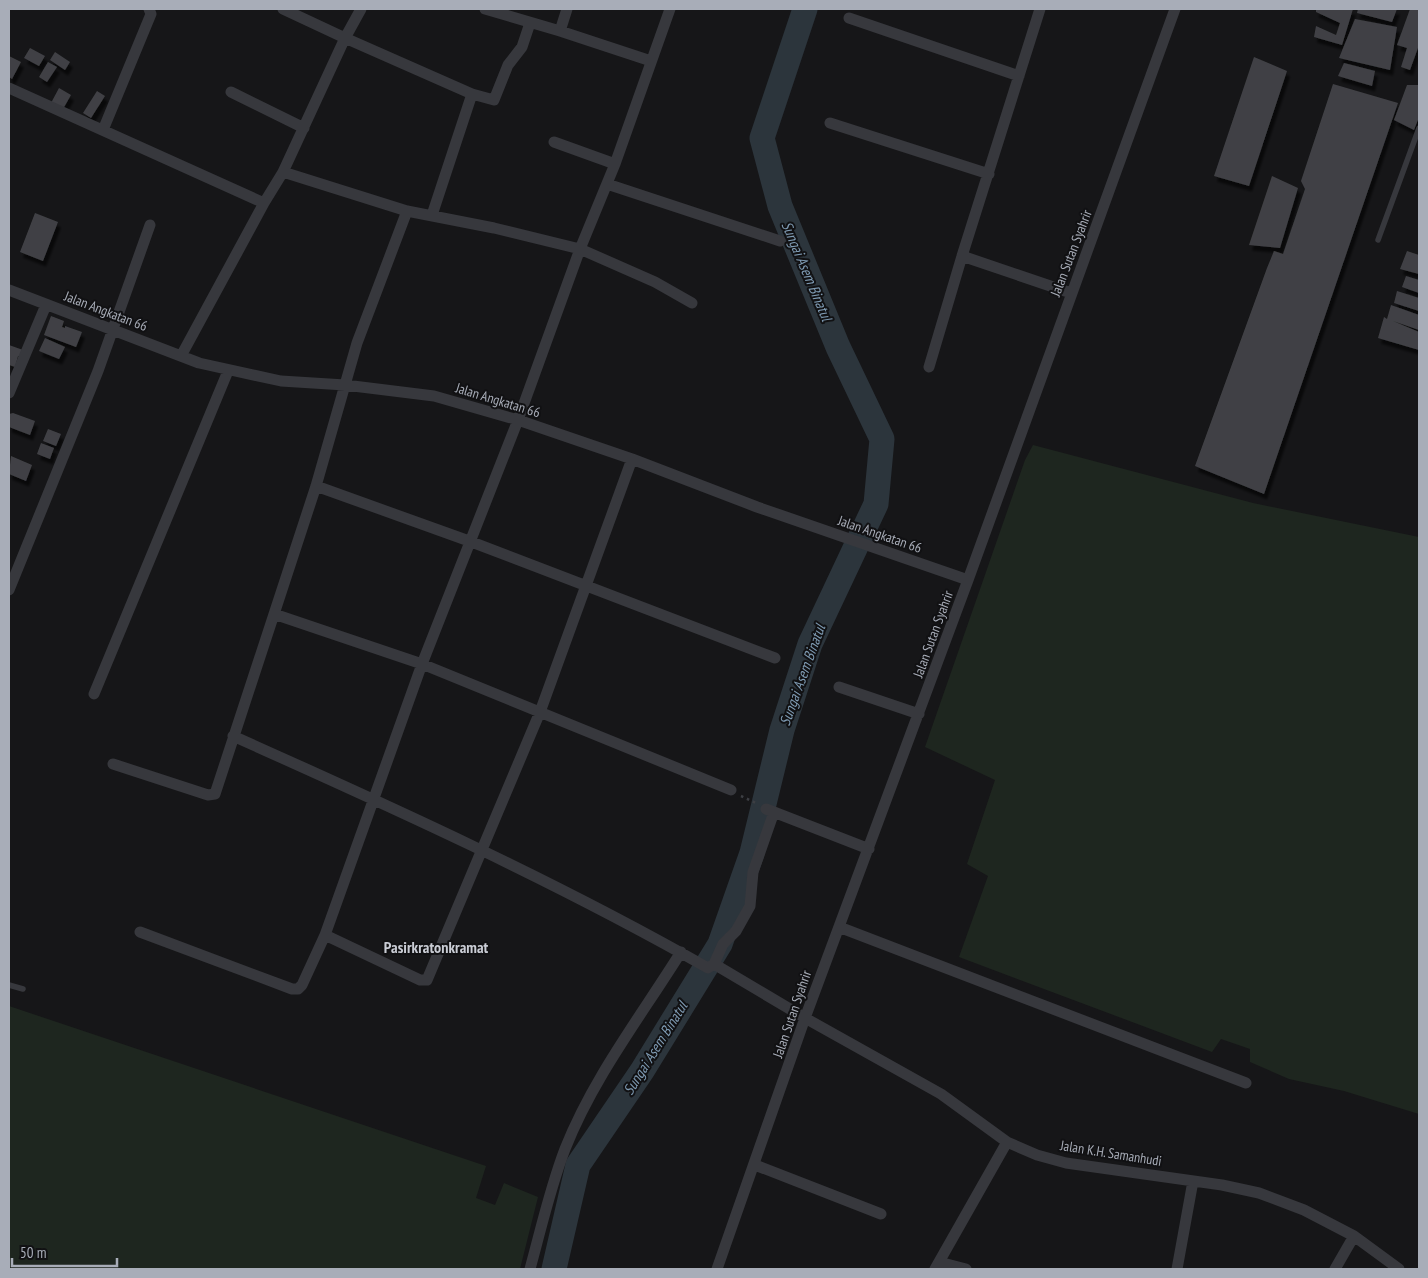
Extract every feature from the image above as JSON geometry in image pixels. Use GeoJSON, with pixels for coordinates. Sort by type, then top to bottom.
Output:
{"type":"FeatureCollection","features":[{"type":"Feature","properties":{"kind":"street"},"geometry":{"type":"LineString","coordinates":[[103,130],[151,14],[149,9]]}},
{"type":"Feature","properties":{"kind":"street"},"geometry":{"type":"LineString","coordinates":[[284,9],[472,94],[495,99],[508,65],[522,47],[530,23]]}},
{"type":"Feature","properties":{"kind":"street"},"geometry":{"type":"LineString","coordinates":[[181,356],[264,203],[283,172],[345,38],[362,9]]}},
{"type":"Feature","properties":{"kind":"street"},"geometry":{"type":"LineString","coordinates":[[485,9],[651,61]]}},
{"type":"Feature","properties":{"kind":"street"},"geometry":{"type":"LineString","coordinates":[[560,31],[567,9]]}},
{"type":"Feature","properties":{"kind":"street"},"geometry":{"type":"LineString","coordinates":[[140,932],[296,990],[302,985],[325,935],[422,664],[518,420],[580,249],[615,164],[670,9]]}},
{"type":"Feature","properties":{"kind":"street"},"geometry":{"type":"LineString","coordinates":[[929,367],[1040,9]]}},
{"type":"Feature","properties":{"kind":"street","name":"Jalan Sutan Syahrir"},"geometry":{"type":"LineString","coordinates":[[717,1269],[805,1018],[919,714],[1071,292],[1111,190],[1175,9]]}},
{"type":"Feature","properties":{"kind":"street"},"geometry":{"type":"LineString","coordinates":[[850,18],[1019,76]]}},
{"type":"Feature","properties":{"kind":"street"},"geometry":{"type":"LineString","coordinates":[[9,88],[264,203]]}},
{"type":"Feature","properties":{"kind":"street"},"geometry":{"type":"LineString","coordinates":[[232,92],[304,128]]}},
{"type":"Feature","properties":{"kind":"street"},"geometry":{"type":"LineString","coordinates":[[432,215],[472,94]]}},
{"type":"Feature","properties":{"kind":"street"},"geometry":{"type":"LineString","coordinates":[[830,124],[989,174]]}},
{"type":"Feature","properties":{"kind":"street"},"geometry":{"type":"LineString","coordinates":[[554,142],[615,164]]}},
{"type":"Feature","properties":{"kind":"street"},"geometry":{"type":"LineString","coordinates":[[283,172],[407,211],[580,249],[655,282],[692,303]]}},
{"type":"Feature","properties":{"kind":"street"},"geometry":{"type":"LineString","coordinates":[[607,184],[780,242]]}},
{"type":"Feature","properties":{"kind":"street"},"geometry":{"type":"LineString","coordinates":[[113,764],[213,795],[316,486],[358,342],[407,211]]}},
{"type":"Feature","properties":{"kind":"street"},"geometry":{"type":"LineString","coordinates":[[9,590],[113,329],[150,225]]}},
{"type":"Feature","properties":{"kind":"street"},"geometry":{"type":"LineString","coordinates":[[962,256],[1071,292]]}},
{"type":"Feature","properties":{"kind":"street","name":"Jalan Angkatan 66"},"geometry":{"type":"LineString","coordinates":[[9,290],[181,356],[228,371],[281,381],[345,385],[434,396],[518,420],[632,459],[830,533],[968,580]]}},
{"type":"Feature","properties":{"kind":"street"},"geometry":{"type":"LineString","coordinates":[[9,393],[46,305]]}},
{"type":"Feature","properties":{"kind":"street"},"geometry":{"type":"LineString","coordinates":[[94,694],[228,371]]}},
{"type":"Feature","properties":{"kind":"street"},"geometry":{"type":"LineString","coordinates":[[325,935],[426,981],[540,712],[632,459]]}},
{"type":"Feature","properties":{"kind":"street"},"geometry":{"type":"LineString","coordinates":[[316,486],[469,541],[775,658]]}},
{"type":"Feature","properties":{"kind":"street"},"geometry":{"type":"LineString","coordinates":[[274,614],[422,664],[731,790]]}},
{"type":"Feature","properties":{"kind":"street"},"geometry":{"type":"LineString","coordinates":[[840,687],[919,714]]}},
{"type":"Feature","properties":{"kind":"street","name":"Jalan K.H. Samanhudi"},"geometry":{"type":"LineString","coordinates":[[233,736],[374,799],[711,966],[941,1094],[1007,1142],[1066,1163],[1222,1185],[1258,1193],[1304,1210],[1354,1236],[1399,1269]]}},
{"type":"Feature","properties":{"kind":"street"},"geometry":{"type":"LineString","coordinates":[[711,966],[750,906],[753,872],[770,810],[869,849]]}},
{"type":"Feature","properties":{"kind":"street"},"geometry":{"type":"LineString","coordinates":[[839,927],[1246,1083]]}},
{"type":"Feature","properties":{"kind":"street"},"geometry":{"type":"LineString","coordinates":[[530,1269],[554,1182],[580,1116],[610,1062],[682,953]]}},
{"type":"Feature","properties":{"kind":"street"},"geometry":{"type":"LineString","coordinates":[[966,1269],[937,1266],[1007,1142]]}},
{"type":"Feature","properties":{"kind":"street"},"geometry":{"type":"LineString","coordinates":[[755,1165],[881,1214]]}},
{"type":"Feature","properties":{"kind":"street"},"geometry":{"type":"LineString","coordinates":[[1177,1269],[1192,1181]]}},
{"type":"Feature","properties":{"kind":"street"},"geometry":{"type":"LineString","coordinates":[[1335,1269],[1354,1236]]}},
{"type":"Feature","properties":{"kind":"lane"},"geometry":{"type":"LineString","coordinates":[[1378,240],[1419,128]]}},
{"type":"Feature","properties":{"kind":"lane"},"geometry":{"type":"LineString","coordinates":[[9,985],[23,989]]}},
{"type":"Feature","properties":{"kind":"path"},"geometry":{"type":"LineString","coordinates":[[731,790],[770,810]]}},
{"type":"Feature","properties":{"kind":"shaded area"},"geometry":{"type":"Polygon","coordinates":[[[1033,445],[1253,503],[1419,537],[1419,1114],[1344,1091],[1289,1079],[1250,1062],[1250,1049],[1221,1039],[1212,1052],[959,957],[988,876],[967,864],[995,780],[925,747],[1025,460],[1033,445]]]}},
{"type":"Feature","properties":{"kind":"shaded area"},"geometry":{"type":"Polygon","coordinates":[[[9,1006],[486,1166],[476,1198],[495,1205],[504,1183],[538,1197],[520,1269],[9,1269],[9,1006]]]}},
{"type":"Feature","properties":{"kind":"building"},"geometry":{"type":"Polygon","coordinates":[[[1316,9],[1353,9],[1342,45],[1314,37],[1316,26],[1336,35],[1340,23],[1316,12],[1316,9]]]}},
{"type":"Feature","properties":{"kind":"building"},"geometry":{"type":"Polygon","coordinates":[[[1358,9],[1397,9],[1392,22],[1357,13],[1358,9]]]}},
{"type":"Feature","properties":{"kind":"building"},"geometry":{"type":"Polygon","coordinates":[[[1410,9],[1419,9],[1419,45],[1410,70],[1401,67],[1407,48],[1397,45],[1410,9]]]}},
{"type":"Feature","properties":{"kind":"building"},"geometry":{"type":"Polygon","coordinates":[[[1355,19],[1397,27],[1390,70],[1339,58],[1355,19]]]}},
{"type":"Feature","properties":{"kind":"building"},"geometry":{"type":"Polygon","coordinates":[[[30,48],[45,56],[39,66],[24,58],[30,48]]]}},
{"type":"Feature","properties":{"kind":"building"},"geometry":{"type":"Polygon","coordinates":[[[55,52],[70,62],[65,70],[50,60],[55,52]]]}},
{"type":"Feature","properties":{"kind":"building"},"geometry":{"type":"Polygon","coordinates":[[[9,56],[21,62],[12,79],[9,77],[9,56]]]}},
{"type":"Feature","properties":{"kind":"building"},"geometry":{"type":"Polygon","coordinates":[[[1254,57],[1287,71],[1249,186],[1214,176],[1254,57]]]}},
{"type":"Feature","properties":{"kind":"building"},"geometry":{"type":"Polygon","coordinates":[[[48,62],[57,67],[47,82],[39,77],[48,62]]]}},
{"type":"Feature","properties":{"kind":"building"},"geometry":{"type":"Polygon","coordinates":[[[1344,63],[1375,71],[1372,86],[1338,76],[1344,63]]]}},
{"type":"Feature","properties":{"kind":"building"},"geometry":{"type":"Polygon","coordinates":[[[1333,84],[1398,103],[1264,494],[1195,466],[1274,251],[1283,254],[1305,189],[1301,181],[1333,84]]]}},
{"type":"Feature","properties":{"kind":"building"},"geometry":{"type":"Polygon","coordinates":[[[1407,85],[1419,85],[1419,117],[1414,130],[1394,120],[1407,85]]]}},
{"type":"Feature","properties":{"kind":"building"},"geometry":{"type":"Polygon","coordinates":[[[59,88],[71,95],[63,109],[51,103],[59,88]]]}},
{"type":"Feature","properties":{"kind":"building"},"geometry":{"type":"Polygon","coordinates":[[[97,91],[105,96],[91,118],[83,113],[97,91]]]}},
{"type":"Feature","properties":{"kind":"building"},"geometry":{"type":"Polygon","coordinates":[[[1272,176],[1298,188],[1280,248],[1249,245],[1272,176]]]}},
{"type":"Feature","properties":{"kind":"building"},"geometry":{"type":"Polygon","coordinates":[[[35,213],[58,222],[43,261],[20,252],[35,213]]]}},
{"type":"Feature","properties":{"kind":"building"},"geometry":{"type":"Polygon","coordinates":[[[1407,251],[1419,255],[1419,274],[1400,269],[1407,251]]]}},
{"type":"Feature","properties":{"kind":"building"},"geometry":{"type":"Polygon","coordinates":[[[1406,276],[1419,280],[1419,293],[1402,287],[1406,276]]]}},
{"type":"Feature","properties":{"kind":"building"},"geometry":{"type":"Polygon","coordinates":[[[1397,291],[1419,298],[1419,311],[1394,303],[1397,291]]]}},
{"type":"Feature","properties":{"kind":"building"},"geometry":{"type":"Polygon","coordinates":[[[1391,305],[1419,315],[1419,330],[1393,321],[1419,332],[1419,350],[1378,338],[1384,317],[1387,319],[1391,305]]]}},
{"type":"Feature","properties":{"kind":"building"},"geometry":{"type":"Polygon","coordinates":[[[51,316],[64,321],[62,327],[65,328],[65,326],[82,332],[76,347],[44,335],[51,316]]]}},
{"type":"Feature","properties":{"kind":"building"},"geometry":{"type":"Polygon","coordinates":[[[45,338],[65,347],[59,359],[39,351],[45,338]]]}},
{"type":"Feature","properties":{"kind":"building"},"geometry":{"type":"Polygon","coordinates":[[[9,345],[23,350],[21,357],[18,356],[15,367],[9,365],[9,345]]]}},
{"type":"Feature","properties":{"kind":"building"},"geometry":{"type":"Polygon","coordinates":[[[13,413],[35,421],[30,435],[9,427],[9,414],[13,413]]]}},
{"type":"Feature","properties":{"kind":"building"},"geometry":{"type":"Polygon","coordinates":[[[48,429],[61,434],[56,446],[43,441],[48,429]]]}},
{"type":"Feature","properties":{"kind":"building"},"geometry":{"type":"Polygon","coordinates":[[[41,443],[54,448],[50,459],[37,454],[41,443]]]}},
{"type":"Feature","properties":{"kind":"building"},"geometry":{"type":"Polygon","coordinates":[[[11,456],[32,465],[26,481],[9,474],[11,456]]]}},
{"type":"Feature","properties":{"kind":"waterway","name":"Sungai Asem Binatul"},"geometry":{"type":"LineString","coordinates":[[554,1269],[578,1165],[642,1071],[720,944],[752,853],[782,730],[810,644],[876,504],[882,439],[838,347],[780,206],[762,138],[805,9]]}},
{"type":"Feature","properties":{"kind":"district","name":"Pasirkratonkramat"},"geometry":{"type":"Point","coordinates":[436,947]}}]}
